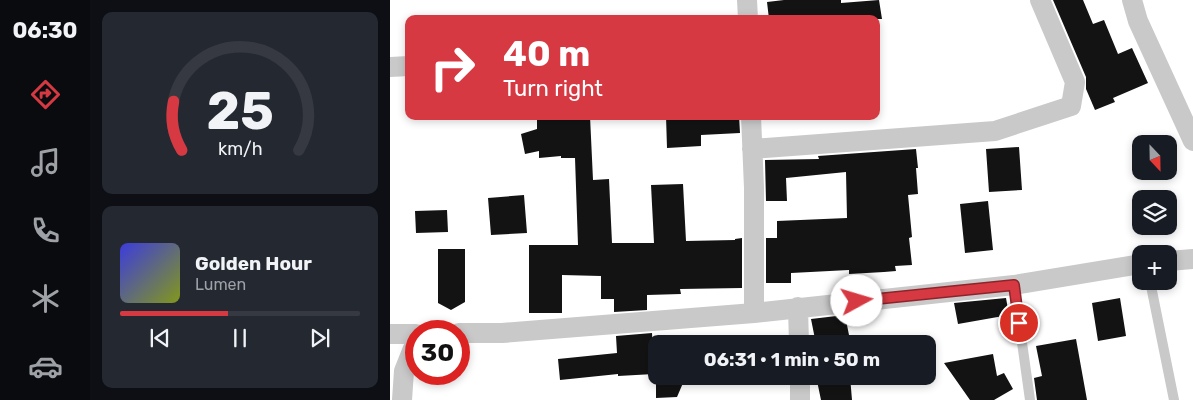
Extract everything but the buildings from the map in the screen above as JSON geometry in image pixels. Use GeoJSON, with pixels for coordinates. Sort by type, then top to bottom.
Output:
{"type":"FeatureCollection","features":[{"type":"Feature","properties":{"kind":"street"},"geometry":{"type":"LineString","coordinates":[[748,15],[747,0],[751,0]]}},
{"type":"Feature","properties":{"kind":"street"},"geometry":{"type":"LineString","coordinates":[[752,149],[995,131],[1071,106],[1075,82],[1040,0]]}},
{"type":"Feature","properties":{"kind":"street"},"geometry":{"type":"LineString","coordinates":[[1132,0],[1138,21],[1193,141]]}},
{"type":"Feature","properties":{"kind":"street"},"geometry":{"type":"LineString","coordinates":[[390,67],[405,66]]}},
{"type":"Feature","properties":{"kind":"street"},"geometry":{"type":"LineString","coordinates":[[751,120],[754,313]]}},
{"type":"Feature","properties":{"kind":"street"},"geometry":{"type":"LineString","coordinates":[[1177,260],[1193,259]]}},
{"type":"Feature","properties":{"kind":"street"},"geometry":{"type":"LineString","coordinates":[[470,333],[502,333],[754,313],[1014,285],[1132,265]]}},
{"type":"Feature","properties":{"kind":"street"},"geometry":{"type":"LineString","coordinates":[[798,307],[799,335]]}},
{"type":"Feature","properties":{"kind":"street"},"geometry":{"type":"LineString","coordinates":[[390,334],[405,334]]}},
{"type":"Feature","properties":{"kind":"street"},"geometry":{"type":"LineString","coordinates":[[402,400],[405,368]]}},
{"type":"Feature","properties":{"kind":"street"},"geometry":{"type":"LineString","coordinates":[[800,385],[800,400]]}},
{"type":"Feature","properties":{"kind":"lane"},"geometry":{"type":"LineString","coordinates":[[1014,285],[1030,400]]}},
{"type":"Feature","properties":{"kind":"lane"},"geometry":{"type":"LineString","coordinates":[[1152,290],[1174,400]]}},
{"type":"Feature","properties":{"kind":"route"},"geometry":{"type":"LineString","coordinates":[[857,301],[1014,285],[1019,323]]}}]}
